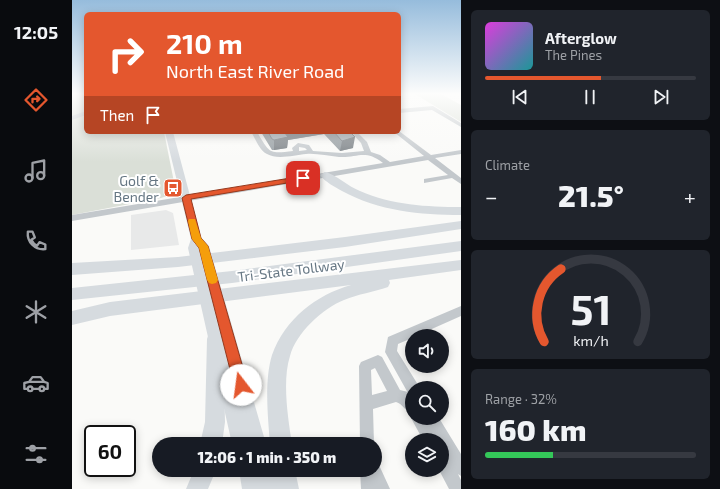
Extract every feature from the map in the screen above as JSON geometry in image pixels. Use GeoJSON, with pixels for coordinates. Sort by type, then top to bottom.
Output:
{"type":"FeatureCollection","features":[{"type":"Feature","properties":{"kind":"highway"},"geometry":{"type":"LineString","coordinates":[[325,175],[336,184],[348,190],[387,204],[412,209],[461,211]]}},
{"type":"Feature","properties":{"kind":"highway","name":"Tri-State Tollway"},"geometry":{"type":"LineString","coordinates":[[72,269],[178,262],[225,257],[346,242],[461,225]]}},
{"type":"Feature","properties":{"kind":"highway","name":"Tri-State Tollway"},"geometry":{"type":"LineString","coordinates":[[72,294],[232,277],[461,246]]}},
{"type":"Feature","properties":{"kind":"highway"},"geometry":{"type":"LineString","coordinates":[[72,318],[110,309],[461,266]]}},
{"type":"Feature","properties":{"kind":"highway"},"geometry":{"type":"LineString","coordinates":[[280,437],[277,407],[281,356],[294,333],[309,315],[326,302],[349,291],[441,268]]}},
{"type":"Feature","properties":{"kind":"highway"},"geometry":{"type":"LineString","coordinates":[[212,437],[215,422],[215,339]]}},
{"type":"Feature","properties":{"kind":"highway"},"geometry":{"type":"LineString","coordinates":[[197,489],[202,477]]}},
{"type":"Feature","properties":{"kind":"highway"},"geometry":{"type":"LineString","coordinates":[[285,477],[288,489]]}},
{"type":"Feature","properties":{"kind":"main road"},"geometry":{"type":"LineString","coordinates":[[170,134],[196,239],[194,248],[215,339],[247,437]]}},
{"type":"Feature","properties":{"kind":"main road"},"geometry":{"type":"LineString","coordinates":[[196,239],[203,246],[247,437]]}},
{"type":"Feature","properties":{"kind":"main road"},"geometry":{"type":"LineString","coordinates":[[249,477],[252,489]]}},
{"type":"Feature","properties":{"kind":"main road"},"geometry":{"type":"LineString","coordinates":[[266,477],[269,489]]}},
{"type":"Feature","properties":{"kind":"street"},"geometry":{"type":"LineString","coordinates":[[448,117],[461,125]]}},
{"type":"Feature","properties":{"kind":"street"},"geometry":{"type":"LineString","coordinates":[[255,134],[269,154],[280,156],[312,153],[334,155],[368,152],[378,156],[388,164]]}},
{"type":"Feature","properties":{"kind":"street"},"geometry":{"type":"LineString","coordinates":[[356,134],[364,142],[368,152]]}},
{"type":"Feature","properties":{"kind":"street"},"geometry":{"type":"LineString","coordinates":[[400,134],[461,182]]}},
{"type":"Feature","properties":{"kind":"street"},"geometry":{"type":"LineString","coordinates":[[72,218],[461,152]]}},
{"type":"Feature","properties":{"kind":"street"},"geometry":{"type":"LineString","coordinates":[[427,181],[454,176]]}},
{"type":"Feature","properties":{"kind":"street"},"geometry":{"type":"LineString","coordinates":[[409,381],[391,352],[392,341],[461,311]]}},
{"type":"Feature","properties":{"kind":"street"},"geometry":{"type":"LineString","coordinates":[[367,437],[365,366],[378,362],[396,395]]}},
{"type":"Feature","properties":{"kind":"street"},"geometry":{"type":"LineString","coordinates":[[366,404],[396,395],[405,399]]}},
{"type":"Feature","properties":{"kind":"street"},"geometry":{"type":"LineString","coordinates":[[435,425],[461,468]]}},
{"type":"Feature","properties":{"kind":"street"},"geometry":{"type":"LineString","coordinates":[[449,473],[458,489]]}},
{"type":"Feature","properties":{"kind":"street"},"geometry":{"type":"LineString","coordinates":[[368,477],[369,489]]}},
{"type":"Feature","properties":{"kind":"street"},"geometry":{"type":"LineString","coordinates":[[377,477],[382,489]]}},
{"type":"Feature","properties":{"kind":"shaded area"},"geometry":{"type":"Polygon","coordinates":[[[72,117],[84,117],[84,134],[164,134],[175,187],[172,193],[161,198],[72,215],[72,117]]]}},
{"type":"Feature","properties":{"kind":"shaded area"},"geometry":{"type":"Polygon","coordinates":[[[452,117],[461,117],[461,122],[452,117]]]}},
{"type":"Feature","properties":{"kind":"shaded area"},"geometry":{"type":"Polygon","coordinates":[[[166,210],[173,213],[179,245],[131,250],[131,215],[166,210]]]}},
{"type":"Feature","properties":{"kind":"building"},"geometry":{"type":"Polygon","coordinates":[[[269,134],[286,134],[288,137],[274,140],[269,134]]]}},
{"type":"Feature","properties":{"kind":"building"},"geometry":{"type":"Polygon","coordinates":[[[336,134],[352,134],[355,137],[342,141],[336,134]]]}},
{"type":"Feature","properties":{"kind":"slow traffic"},"geometry":{"type":"LineString","coordinates":[[192,221],[196,239],[203,246],[212,280]]}},
{"type":"Feature","properties":{"kind":"place","name":"Golf & Bender"},"geometry":{"type":"Point","coordinates":[173,188]}},
{"type":"Feature","properties":{"kind":"route"},"geometry":{"type":"LineString","coordinates":[[241,385],[203,246],[196,239],[186,198],[303,178]]}}]}
